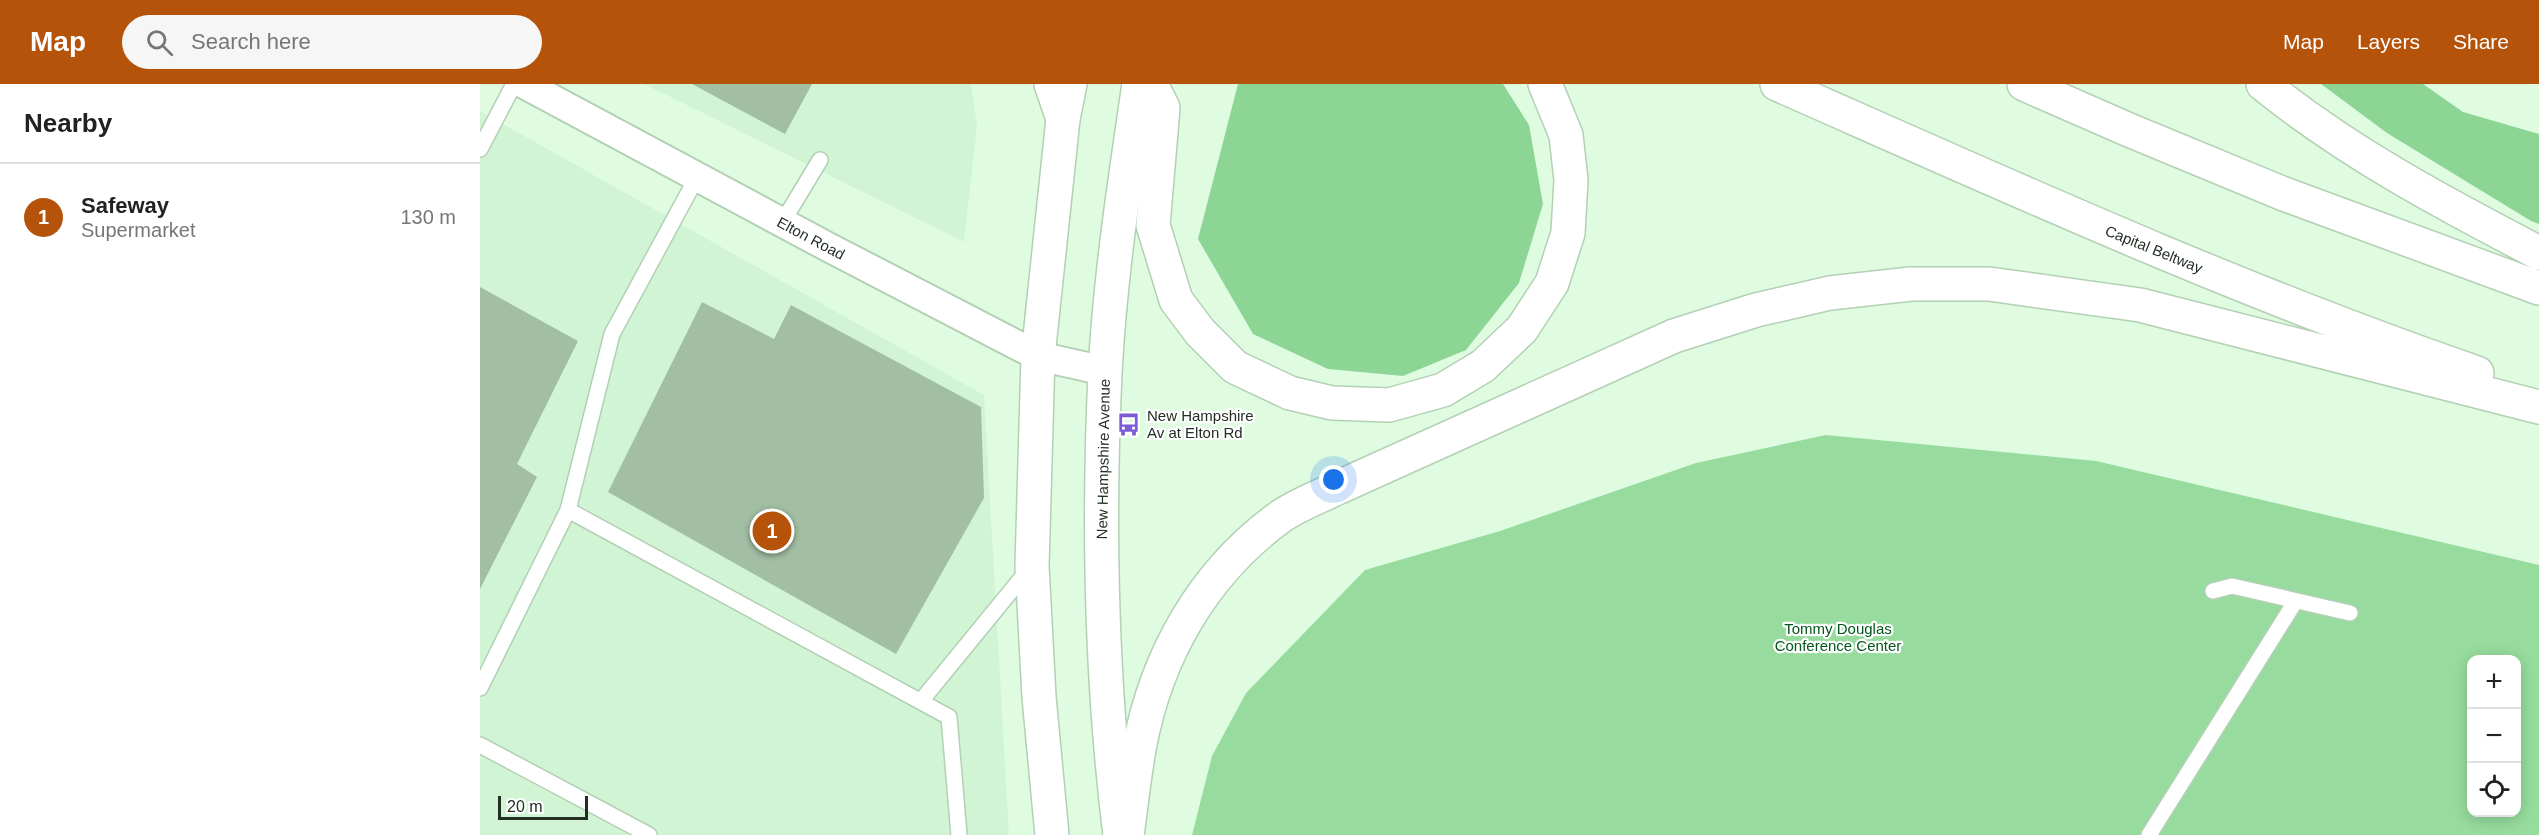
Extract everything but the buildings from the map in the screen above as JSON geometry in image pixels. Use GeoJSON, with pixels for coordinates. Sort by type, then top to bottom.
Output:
{"type":"FeatureCollection","features":[{"type":"Feature","properties":{"kind":"main road"},"geometry":{"type":"LineString","coordinates":[[1051,84],[1064,119]]}},
{"type":"Feature","properties":{"kind":"main road"},"geometry":{"type":"LineString","coordinates":[[1052,835],[1040,708],[1032,566],[1038,356],[1064,119],[1070,84]]}},
{"type":"Feature","properties":{"kind":"main road","name":"New Hampshire Avenue"},"geometry":{"type":"LineString","coordinates":[[1120,835],[1112,772],[1101,562],[1105,371],[1120,214],[1139,84]]}},
{"type":"Feature","properties":{"kind":"main road"},"geometry":{"type":"LineString","coordinates":[[1151,84],[1163,108],[1153,225],[1176,300],[1200,332],[1235,367],[1290,393],[1332,403],[1389,405],[1443,390],[1483,366],[1522,329],[1552,283],[1568,233],[1571,180],[1566,135],[1545,84]]}},
{"type":"Feature","properties":{"kind":"main road","name":"Capital Beltway"},"geometry":{"type":"LineString","coordinates":[[1777,84],[2117,234],[2243,285],[2539,394]]}},
{"type":"Feature","properties":{"kind":"main road"},"geometry":{"type":"LineString","coordinates":[[2024,84],[2284,194],[2539,288]]}},
{"type":"Feature","properties":{"kind":"main road"},"geometry":{"type":"LineString","coordinates":[[2263,84],[2286,103],[2388,172],[2539,253]]}},
{"type":"Feature","properties":{"kind":"main road"},"geometry":{"type":"LineString","coordinates":[[1127,835],[1139,747],[1153,694],[1175,638],[1203,592],[1242,547],[1283,516],[1337,488],[1674,336],[1756,310],[1830,293],[1911,284],[1989,284],[2061,292],[2140,305],[2539,407]]}},
{"type":"Feature","properties":{"kind":"street","name":"Elton Road"},"geometry":{"type":"LineString","coordinates":[[528,85],[782,223],[1038,356],[1105,371]]}},
{"type":"Feature","properties":{"kind":"lane"},"geometry":{"type":"LineString","coordinates":[[480,149],[528,85]]}},
{"type":"Feature","properties":{"kind":"lane"},"geometry":{"type":"LineString","coordinates":[[782,223],[820,160]]}},
{"type":"Feature","properties":{"kind":"lane"},"geometry":{"type":"LineString","coordinates":[[480,688],[568,510],[612,334],[697,177]]}},
{"type":"Feature","properties":{"kind":"lane"},"geometry":{"type":"LineString","coordinates":[[568,510],[949,717],[959,835]]}},
{"type":"Feature","properties":{"kind":"lane"},"geometry":{"type":"LineString","coordinates":[[921,701],[1032,566]]}},
{"type":"Feature","properties":{"kind":"lane"},"geometry":{"type":"LineString","coordinates":[[2213,591],[2232,586],[2350,613]]}},
{"type":"Feature","properties":{"kind":"lane"},"geometry":{"type":"LineString","coordinates":[[2149,835],[2295,602]]}},
{"type":"Feature","properties":{"kind":"lane"},"geometry":{"type":"LineString","coordinates":[[480,745],[649,835]]}},
{"type":"Feature","properties":{"kind":"shaded area"},"geometry":{"type":"Polygon","coordinates":[[[644,84],[971,84],[977,126],[964,242],[644,84]]]}},
{"type":"Feature","properties":{"kind":"shaded area"},"geometry":{"type":"Polygon","coordinates":[[[480,111],[984,395],[1009,835],[480,835],[480,111]]]}},
{"type":"Feature","properties":{"kind":"green space"},"geometry":{"type":"Polygon","coordinates":[[[1238,84],[1503,84],[1529,125],[1543,204],[1519,283],[1466,350],[1403,376],[1328,369],[1253,334],[1198,239],[1238,84]]]}},
{"type":"Feature","properties":{"kind":"green space"},"geometry":{"type":"Polygon","coordinates":[[[2321,84],[2423,84],[2463,112],[2539,134],[2539,224],[2387,133],[2321,84]]]}},
{"type":"Feature","properties":{"kind":"green space","name":"Tommy Douglas Conference Center"},"geometry":{"type":"Polygon","coordinates":[[[1826,435],[2096,461],[2539,565],[2539,835],[1192,835],[1212,756],[1246,693],[1365,570],[1500,531],[1696,463],[1826,435]]]}},
{"type":"Feature","properties":{"kind":"place","name":"New Hampshire Av at Elton Rd"},"geometry":{"type":"Point","coordinates":[1129,424]}},
{"type":"Feature","properties":{"kind":"place","name":"Safeway"},"geometry":{"type":"Point","coordinates":[772,531]}}]}
